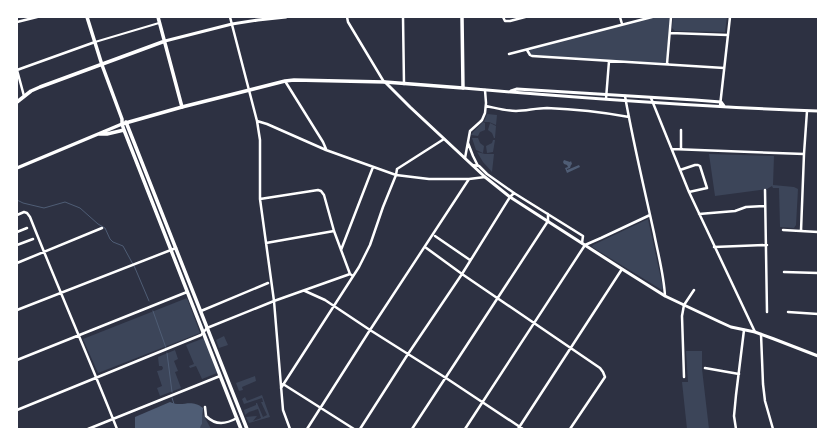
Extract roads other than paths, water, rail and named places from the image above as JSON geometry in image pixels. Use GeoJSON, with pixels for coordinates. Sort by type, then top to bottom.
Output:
{"type":"FeatureCollection","features":[{"type":"Feature","properties":{"kind":"main road"},"geometry":{"type":"LineString","coordinates":[[87,17],[102,65],[122,119],[124,130],[241,429]]}},
{"type":"Feature","properties":{"kind":"main road"},"geometry":{"type":"LineString","coordinates":[[158,17],[182,107]]}},
{"type":"Feature","properties":{"kind":"main road"},"geometry":{"type":"LineString","coordinates":[[17,168],[126,122],[285,81],[385,82],[463,88],[462,17]]}},
{"type":"Feature","properties":{"kind":"main road"},"geometry":{"type":"LineString","coordinates":[[17,102],[31,91],[40,87],[165,41]]}},
{"type":"Feature","properties":{"kind":"main road"},"geometry":{"type":"LineString","coordinates":[[126,122],[246,429]]}},
{"type":"Feature","properties":{"kind":"main road"},"geometry":{"type":"LineString","coordinates":[[96,134],[108,134],[124,130]]}},
{"type":"Feature","properties":{"kind":"main road"},"geometry":{"type":"LineString","coordinates":[[134,154],[139,153]]}},
{"type":"Feature","properties":{"kind":"main road"},"geometry":{"type":"LineString","coordinates":[[232,405],[236,403]]}},
{"type":"Feature","properties":{"kind":"street"},"geometry":{"type":"LineString","coordinates":[[17,22],[37,17]]}},
{"type":"Feature","properties":{"kind":"street"},"geometry":{"type":"LineString","coordinates":[[230,17],[257,121],[261,146],[260,199],[274,301],[280,388],[283,410],[290,429]]}},
{"type":"Feature","properties":{"kind":"street"},"geometry":{"type":"LineString","coordinates":[[165,41],[232,24],[286,17]]}},
{"type":"Feature","properties":{"kind":"street"},"geometry":{"type":"LineString","coordinates":[[347,17],[348,22],[385,82],[464,158],[485,177],[510,196],[622,269],[684,306],[731,327],[755,332],[818,356]]}},
{"type":"Feature","properties":{"kind":"street"},"geometry":{"type":"LineString","coordinates":[[403,17],[404,84]]}},
{"type":"Feature","properties":{"kind":"street"},"geometry":{"type":"LineString","coordinates":[[503,17],[506,21],[526,17]]}},
{"type":"Feature","properties":{"kind":"street"},"geometry":{"type":"LineString","coordinates":[[620,17],[622,24]]}},
{"type":"Feature","properties":{"kind":"street"},"geometry":{"type":"LineString","coordinates":[[509,54],[652,17]]}},
{"type":"Feature","properties":{"kind":"street"},"geometry":{"type":"LineString","coordinates":[[667,64],[671,17]]}},
{"type":"Feature","properties":{"kind":"street"},"geometry":{"type":"LineString","coordinates":[[722,105],[724,68],[730,17]]}},
{"type":"Feature","properties":{"kind":"street"},"geometry":{"type":"LineString","coordinates":[[24,96],[17,70],[95,42],[160,22]]}},
{"type":"Feature","properties":{"kind":"street"},"geometry":{"type":"LineString","coordinates":[[670,33],[728,35]]}},
{"type":"Feature","properties":{"kind":"street"},"geometry":{"type":"LineString","coordinates":[[527,50],[532,56],[724,68]]}},
{"type":"Feature","properties":{"kind":"street"},"geometry":{"type":"LineString","coordinates":[[606,99],[609,61]]}},
{"type":"Feature","properties":{"kind":"street"},"geometry":{"type":"LineString","coordinates":[[285,81],[323,142],[326,150]]}},
{"type":"Feature","properties":{"kind":"street"},"geometry":{"type":"LineString","coordinates":[[463,88],[606,99],[818,111]]}},
{"type":"Feature","properties":{"kind":"street"},"geometry":{"type":"LineString","coordinates":[[510,92],[517,89],[607,94],[722,105]]}},
{"type":"Feature","properties":{"kind":"street"},"geometry":{"type":"LineString","coordinates":[[464,158],[470,131],[482,120],[486,106],[485,90]]}},
{"type":"Feature","properties":{"kind":"street"},"geometry":{"type":"LineString","coordinates":[[625,96],[636,156],[650,215],[666,296]]}},
{"type":"Feature","properties":{"kind":"street"},"geometry":{"type":"LineString","coordinates":[[651,98],[688,192],[755,332]]}},
{"type":"Feature","properties":{"kind":"street"},"geometry":{"type":"LineString","coordinates":[[486,106],[502,110],[518,111],[554,109],[629,117]]}},
{"type":"Feature","properties":{"kind":"street"},"geometry":{"type":"LineString","coordinates":[[801,232],[807,111]]}},
{"type":"Feature","properties":{"kind":"street"},"geometry":{"type":"LineString","coordinates":[[257,121],[326,150],[396,175],[429,179],[469,179],[485,177]]}},
{"type":"Feature","properties":{"kind":"street"},"geometry":{"type":"LineString","coordinates":[[681,130],[681,149]]}},
{"type":"Feature","properties":{"kind":"street"},"geometry":{"type":"LineString","coordinates":[[280,388],[359,267],[370,245],[397,169],[444,139]]}},
{"type":"Feature","properties":{"kind":"street"},"geometry":{"type":"LineString","coordinates":[[468,142],[478,166],[487,174],[514,193],[583,236],[584,244]]}},
{"type":"Feature","properties":{"kind":"street"},"geometry":{"type":"LineString","coordinates":[[672,149],[804,154]]}},
{"type":"Feature","properties":{"kind":"street"},"geometry":{"type":"LineString","coordinates":[[472,164],[478,166]]}},
{"type":"Feature","properties":{"kind":"street"},"geometry":{"type":"LineString","coordinates":[[680,170],[699,165],[707,186],[706,189],[688,192]]}},
{"type":"Feature","properties":{"kind":"street"},"geometry":{"type":"LineString","coordinates":[[341,250],[373,167]]}},
{"type":"Feature","properties":{"kind":"street"},"geometry":{"type":"LineString","coordinates":[[307,429],[469,179]]}},
{"type":"Feature","properties":{"kind":"street"},"geometry":{"type":"LineString","coordinates":[[490,181],[495,180]]}},
{"type":"Feature","properties":{"kind":"street"},"geometry":{"type":"LineString","coordinates":[[260,199],[320,190],[324,195],[334,231],[350,274],[353,276]]}},
{"type":"Feature","properties":{"kind":"street"},"geometry":{"type":"LineString","coordinates":[[765,190],[767,312]]}},
{"type":"Feature","properties":{"kind":"street"},"geometry":{"type":"LineString","coordinates":[[360,429],[462,274],[510,196],[514,193]]}},
{"type":"Feature","properties":{"kind":"street"},"geometry":{"type":"LineString","coordinates":[[532,204],[533,211]]}},
{"type":"Feature","properties":{"kind":"street"},"geometry":{"type":"LineString","coordinates":[[699,214],[735,211],[765,206]]}},
{"type":"Feature","properties":{"kind":"street"},"geometry":{"type":"LineString","coordinates":[[17,215],[24,212],[30,217],[117,429]]}},
{"type":"Feature","properties":{"kind":"street"},"geometry":{"type":"LineString","coordinates":[[412,429],[548,221],[548,214]]}},
{"type":"Feature","properties":{"kind":"street"},"geometry":{"type":"LineString","coordinates":[[465,429],[584,244],[601,238],[650,215]]}},
{"type":"Feature","properties":{"kind":"street"},"geometry":{"type":"LineString","coordinates":[[17,232],[27,228]]}},
{"type":"Feature","properties":{"kind":"street"},"geometry":{"type":"LineString","coordinates":[[17,263],[102,228]]}},
{"type":"Feature","properties":{"kind":"street"},"geometry":{"type":"LineString","coordinates":[[783,230],[818,232]]}},
{"type":"Feature","properties":{"kind":"street"},"geometry":{"type":"LineString","coordinates":[[266,243],[334,231]]}},
{"type":"Feature","properties":{"kind":"street"},"geometry":{"type":"LineString","coordinates":[[435,236],[470,260]]}},
{"type":"Feature","properties":{"kind":"street"},"geometry":{"type":"LineString","coordinates":[[17,245],[33,238]]}},
{"type":"Feature","properties":{"kind":"street"},"geometry":{"type":"LineString","coordinates":[[714,247],[767,245]]}},
{"type":"Feature","properties":{"kind":"street"},"geometry":{"type":"LineString","coordinates":[[425,247],[497,299],[602,370],[605,376],[570,429]]}},
{"type":"Feature","properties":{"kind":"street"},"geometry":{"type":"LineString","coordinates":[[17,310],[176,248]]}},
{"type":"Feature","properties":{"kind":"street"},"geometry":{"type":"LineString","coordinates":[[305,291],[320,297],[446,378],[520,428],[622,269]]}},
{"type":"Feature","properties":{"kind":"street"},"geometry":{"type":"LineString","coordinates":[[784,272],[818,273]]}},
{"type":"Feature","properties":{"kind":"street"},"geometry":{"type":"LineString","coordinates":[[17,410],[201,335],[207,328],[274,301],[350,274]]}},
{"type":"Feature","properties":{"kind":"street"},"geometry":{"type":"LineString","coordinates":[[201,311],[268,283]]}},
{"type":"Feature","properties":{"kind":"street"},"geometry":{"type":"LineString","coordinates":[[684,377],[682,319],[684,306],[694,290]]}},
{"type":"Feature","properties":{"kind":"street"},"geometry":{"type":"LineString","coordinates":[[17,360],[187,292]]}},
{"type":"Feature","properties":{"kind":"street"},"geometry":{"type":"LineString","coordinates":[[788,312],[818,314]]}},
{"type":"Feature","properties":{"kind":"street"},"geometry":{"type":"LineString","coordinates":[[736,429],[734,416],[744,330]]}},
{"type":"Feature","properties":{"kind":"street"},"geometry":{"type":"LineString","coordinates":[[761,334],[763,384],[767,409],[773,429]]}},
{"type":"Feature","properties":{"kind":"street"},"geometry":{"type":"LineString","coordinates":[[705,368],[739,374]]}},
{"type":"Feature","properties":{"kind":"street"},"geometry":{"type":"LineString","coordinates":[[88,429],[221,376]]}},
{"type":"Feature","properties":{"kind":"street"},"geometry":{"type":"LineString","coordinates":[[283,384],[354,429]]}},
{"type":"Feature","properties":{"kind":"street"},"geometry":{"type":"LineString","coordinates":[[205,407],[206,416],[218,423],[226,423],[237,418]]}},
{"type":"Feature","properties":{"kind":"waterway"},"geometry":{"type":"LineString","coordinates":[[17,200],[44,208],[65,202],[80,208],[98,224],[105,228],[113,242],[123,246],[135,268],[149,301]]}},
{"type":"Feature","properties":{"kind":"waterway"},"geometry":{"type":"LineString","coordinates":[[153,311],[166,348]]}},
{"type":"Feature","properties":{"kind":"waterway"},"geometry":{"type":"LineString","coordinates":[[167,353],[172,392]]}},
{"type":"Feature","properties":{"kind":"waterway"},"geometry":{"type":"LineString","coordinates":[[172,398],[174,404]]}}]}
